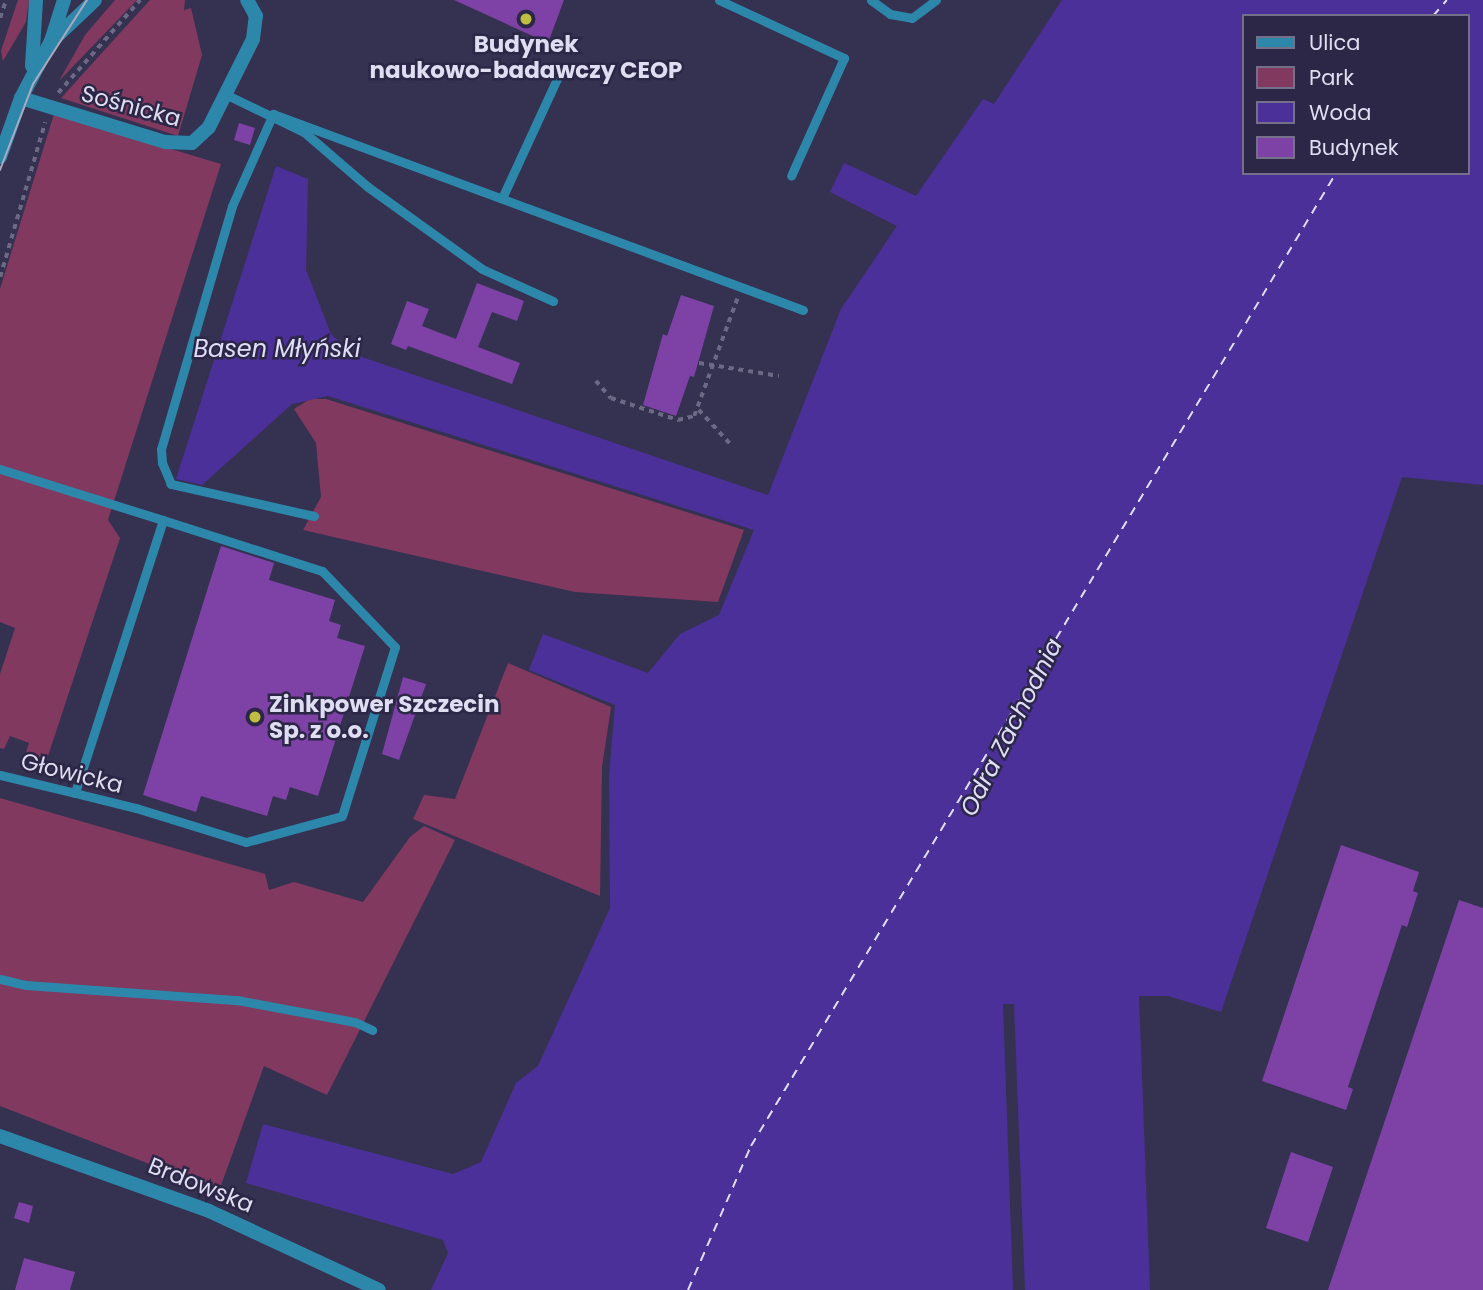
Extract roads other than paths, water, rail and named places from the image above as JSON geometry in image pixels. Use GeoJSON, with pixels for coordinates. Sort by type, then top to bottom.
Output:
{"type":"FeatureCollection","features":[{"type":"Feature","properties":{"kind":"street"},"geometry":{"type":"LineString","coordinates":[[0,157],[35,52],[36,0]]}},
{"type":"Feature","properties":{"kind":"street"},"geometry":{"type":"LineString","coordinates":[[21,98],[51,41],[64,0]]}},
{"type":"Feature","properties":{"kind":"street"},"geometry":{"type":"LineString","coordinates":[[66,26],[85,0]]}},
{"type":"Feature","properties":{"kind":"street"},"geometry":{"type":"LineString","coordinates":[[51,41],[94,0]]}},
{"type":"Feature","properties":{"kind":"street","name":"Sośnicka"},"geometry":{"type":"LineString","coordinates":[[21,98],[183,144],[204,134],[227,94],[256,24],[247,0]]}},
{"type":"Feature","properties":{"kind":"street","name":"Brdowska"},"geometry":{"type":"LineString","coordinates":[[0,1136],[209,1212],[379,1290]]}},
{"type":"Feature","properties":{"kind":"lane"},"geometry":{"type":"LineString","coordinates":[[719,0],[844,58],[791,176]]}},
{"type":"Feature","properties":{"kind":"lane"},"geometry":{"type":"LineString","coordinates":[[871,0],[890,14],[912,18],[936,0]]}},
{"type":"Feature","properties":{"kind":"lane"},"geometry":{"type":"LineString","coordinates":[[503,196],[559,74]]}},
{"type":"Feature","properties":{"kind":"lane"},"geometry":{"type":"LineString","coordinates":[[227,94],[273,114],[503,196],[803,310]]}},
{"type":"Feature","properties":{"kind":"lane"},"geometry":{"type":"LineString","coordinates":[[273,114],[318,143],[368,187],[459,254],[505,283],[553,301]]}},
{"type":"Feature","properties":{"kind":"lane"},"geometry":{"type":"LineString","coordinates":[[273,114],[232,206],[161,449],[162,463],[171,484],[314,516]]}},
{"type":"Feature","properties":{"kind":"lane"},"geometry":{"type":"LineString","coordinates":[[0,469],[163,520],[75,793]]}},
{"type":"Feature","properties":{"kind":"lane","name":"Głowicka"},"geometry":{"type":"LineString","coordinates":[[0,775],[136,808],[246,842],[342,816],[396,647],[323,571],[163,520]]}},
{"type":"Feature","properties":{"kind":"lane"},"geometry":{"type":"LineString","coordinates":[[0,979],[26,985],[237,1000],[355,1022],[372,1030]]}},
{"type":"Feature","properties":{"kind":"water"},"geometry":{"type":"Polygon","coordinates":[[[1062,0],[1483,0],[1483,485],[1402,477],[1221,1012],[1168,996],[1139,996],[1150,1290],[431,1290],[448,1253],[443,1240],[246,1183],[263,1124],[453,1174],[481,1162],[516,1083],[538,1066],[610,908],[609,775],[615,705],[529,670],[543,634],[648,673],[680,634],[719,615],[754,530],[328,396],[292,404],[202,485],[176,479],[276,166],[308,179],[306,270],[331,334],[353,354],[768,495],[841,309],[897,226],[830,192],[844,163],[916,196],[983,99],[994,104],[1062,0]]]}},
{"type":"Feature","properties":{"kind":"tram line"},"geometry":{"type":"LineString","coordinates":[[0,170],[33,84],[87,0]]}},
{"type":"Feature","properties":{"kind":"place","name":"Budynek naukowo-badawczy CEOP"},"geometry":{"type":"Point","coordinates":[526,19]}},
{"type":"Feature","properties":{"kind":"place","name":"Zinkpower Szczecin Sp. z o.o."},"geometry":{"type":"Point","coordinates":[255,717]}},
{"type":"Feature","properties":{"kind":"water label","name":"Basen Młyński"},"geometry":{"type":"Point","coordinates":[277,349]}},
{"type":"Feature","properties":{"kind":"water label","name":"Odra Zachodnia"},"geometry":{"type":"Point","coordinates":[1011,727]}}]}
